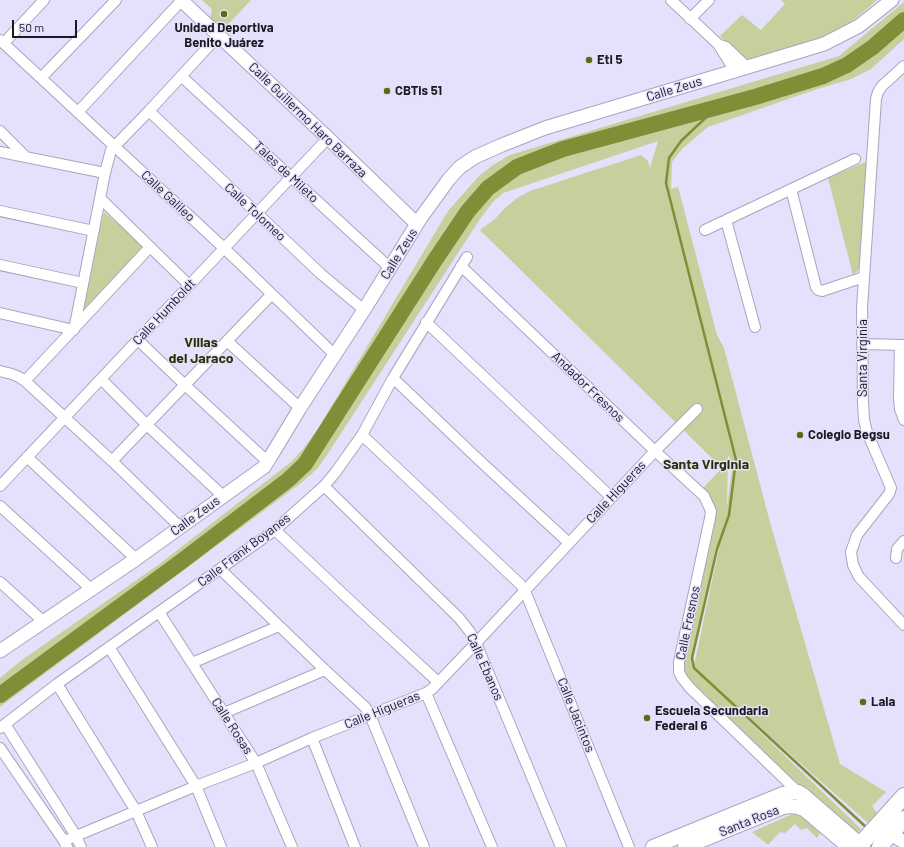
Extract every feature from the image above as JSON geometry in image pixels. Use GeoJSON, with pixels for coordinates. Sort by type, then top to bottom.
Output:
{"type":"FeatureCollection","features":[{"type":"Feature","properties":{"kind":"main road"},"geometry":{"type":"LineString","coordinates":[[653,847],[791,792],[798,792],[810,800],[879,835],[904,796]]}},
{"type":"Feature","properties":{"kind":"main road","name":"Santa Rosa"},"geometry":{"type":"LineString","coordinates":[[685,847],[783,807],[790,806],[798,807],[879,835]]}},
{"type":"Feature","properties":{"kind":"street"},"geometry":{"type":"LineString","coordinates":[[2,41],[44,0]]}},
{"type":"Feature","properties":{"kind":"street"},"geometry":{"type":"LineString","coordinates":[[41,78],[116,0]]}},
{"type":"Feature","properties":{"kind":"street"},"geometry":{"type":"LineString","coordinates":[[78,112],[182,0]]}},
{"type":"Feature","properties":{"kind":"street","name":"Calle Guillermo Haro Barraza"},"geometry":{"type":"LineString","coordinates":[[182,0],[417,224]]}},
{"type":"Feature","properties":{"kind":"street"},"geometry":{"type":"LineString","coordinates":[[670,0],[718,44],[726,46],[741,69]]}},
{"type":"Feature","properties":{"kind":"street"},"geometry":{"type":"LineString","coordinates":[[690,19],[709,0]]}},
{"type":"Feature","properties":{"kind":"street","name":"Calle Zeus"},"geometry":{"type":"LineString","coordinates":[[0,652],[136,559],[264,467],[420,219],[448,180],[460,167],[475,157],[502,144],[545,128],[793,52],[824,44],[859,26],[892,0]]}},
{"type":"Feature","properties":{"kind":"street"},"geometry":{"type":"LineString","coordinates":[[74,330],[105,173],[112,150],[219,36]]}},
{"type":"Feature","properties":{"kind":"street","name":"Calle Galileo"},"geometry":{"type":"LineString","coordinates":[[2,41],[224,248],[271,295],[335,355]]}},
{"type":"Feature","properties":{"kind":"street","name":"Santa Virginia"},"geometry":{"type":"LineString","coordinates":[[904,66],[882,86],[876,99],[862,308],[864,420],[867,432],[891,488],[889,494],[857,535],[851,552],[853,565],[859,577],[904,625]]}},
{"type":"Feature","properties":{"kind":"street","name":"Tales de Mileto"},"geometry":{"type":"LineString","coordinates":[[181,76],[390,268]]}},
{"type":"Feature","properties":{"kind":"street","name":"Calle Tolomeo"},"geometry":{"type":"LineString","coordinates":[[149,111],[321,274],[364,310]]}},
{"type":"Feature","properties":{"kind":"street"},"geometry":{"type":"LineString","coordinates":[[0,131],[26,157]]}},
{"type":"Feature","properties":{"kind":"street","name":"Calle Humboldt"},"geometry":{"type":"LineString","coordinates":[[0,486],[328,138]]}},
{"type":"Feature","properties":{"kind":"street"},"geometry":{"type":"LineString","coordinates":[[0,152],[105,173]]}},
{"type":"Feature","properties":{"kind":"street"},"geometry":{"type":"LineString","coordinates":[[705,230],[855,159]]}},
{"type":"Feature","properties":{"kind":"street"},"geometry":{"type":"LineString","coordinates":[[791,189],[818,290],[822,291],[864,277]]}},
{"type":"Feature","properties":{"kind":"street"},"geometry":{"type":"LineString","coordinates":[[100,198],[190,285]]}},
{"type":"Feature","properties":{"kind":"street"},"geometry":{"type":"LineString","coordinates":[[0,211],[94,231]]}},
{"type":"Feature","properties":{"kind":"street"},"geometry":{"type":"LineString","coordinates":[[726,220],[755,327]]}},
{"type":"Feature","properties":{"kind":"street"},"geometry":{"type":"LineString","coordinates":[[25,381],[150,247]]}},
{"type":"Feature","properties":{"kind":"street","name":"Calle Frank Boyanes"},"geometry":{"type":"LineString","coordinates":[[2,726],[57,684],[275,530],[324,486],[362,435],[392,378],[464,261]]}},
{"type":"Feature","properties":{"kind":"street","name":"Andador Fresnos"},"geometry":{"type":"LineString","coordinates":[[464,261],[655,451],[704,496],[711,511]]}},
{"type":"Feature","properties":{"kind":"street"},"geometry":{"type":"LineString","coordinates":[[0,265],[83,283]]}},
{"type":"Feature","properties":{"kind":"street"},"geometry":{"type":"LineString","coordinates":[[112,461],[271,295]]}},
{"type":"Feature","properties":{"kind":"street"},"geometry":{"type":"LineString","coordinates":[[0,313],[74,330]]}},
{"type":"Feature","properties":{"kind":"street"},"geometry":{"type":"LineString","coordinates":[[426,322],[611,497]]}},
{"type":"Feature","properties":{"kind":"street"},"geometry":{"type":"LineString","coordinates":[[138,340],[268,462]]}},
{"type":"Feature","properties":{"kind":"street"},"geometry":{"type":"LineString","coordinates":[[227,341],[300,408]]}},
{"type":"Feature","properties":{"kind":"street"},"geometry":{"type":"LineString","coordinates":[[862,344],[902,345],[898,398],[904,420]]}},
{"type":"Feature","properties":{"kind":"street"},"geometry":{"type":"LineString","coordinates":[[0,371],[12,374],[25,381],[112,461],[180,527]]}},
{"type":"Feature","properties":{"kind":"street"},"geometry":{"type":"LineString","coordinates":[[392,378],[569,543]]}},
{"type":"Feature","properties":{"kind":"street"},"geometry":{"type":"LineString","coordinates":[[101,379],[147,425],[223,496]]}},
{"type":"Feature","properties":{"kind":"street","name":"Calle Higueras"},"geometry":{"type":"LineString","coordinates":[[65,844],[76,836],[196,786],[256,763],[312,738],[426,693],[432,689],[476,643],[522,587],[569,543],[611,497],[697,409]]}},
{"type":"Feature","properties":{"kind":"street"},"geometry":{"type":"LineString","coordinates":[[362,435],[522,587]]}},
{"type":"Feature","properties":{"kind":"street"},"geometry":{"type":"LineString","coordinates":[[27,457],[136,559]]}},
{"type":"Feature","properties":{"kind":"street","name":"Calle Ébanos"},"geometry":{"type":"LineString","coordinates":[[324,486],[459,618],[470,632],[476,643],[561,847]]}},
{"type":"Feature","properties":{"kind":"street"},"geometry":{"type":"LineString","coordinates":[[0,506],[91,589]]}},
{"type":"Feature","properties":{"kind":"street","name":"Calle Fresnos"},"geometry":{"type":"LineString","coordinates":[[711,511],[708,531],[679,662],[679,672],[690,688],[798,792]]}},
{"type":"Feature","properties":{"kind":"street"},"geometry":{"type":"LineString","coordinates":[[275,530],[438,682]]}},
{"type":"Feature","properties":{"kind":"street"},"geometry":{"type":"LineString","coordinates":[[896,558],[897,549],[904,541]]}},
{"type":"Feature","properties":{"kind":"street"},"geometry":{"type":"LineString","coordinates":[[220,569],[365,708],[370,715],[424,847]]}},
{"type":"Feature","properties":{"kind":"street"},"geometry":{"type":"LineString","coordinates":[[0,582],[44,622]]}},
{"type":"Feature","properties":{"kind":"street","name":"Calle Jacintos"},"geometry":{"type":"LineString","coordinates":[[522,587],[629,847]]}},
{"type":"Feature","properties":{"kind":"street","name":"Calle Rosas"},"geometry":{"type":"LineString","coordinates":[[159,612],[256,763],[292,847]]}},
{"type":"Feature","properties":{"kind":"street"},"geometry":{"type":"LineString","coordinates":[[192,663],[280,626]]}},
{"type":"Feature","properties":{"kind":"street"},"geometry":{"type":"LineString","coordinates":[[109,647],[196,786],[221,847]]}},
{"type":"Feature","properties":{"kind":"street"},"geometry":{"type":"LineString","coordinates":[[224,713],[325,670]]}},
{"type":"Feature","properties":{"kind":"street"},"geometry":{"type":"LineString","coordinates":[[57,684],[136,811],[152,847]]}},
{"type":"Feature","properties":{"kind":"street"},"geometry":{"type":"LineString","coordinates":[[426,693],[492,847]]}},
{"type":"Feature","properties":{"kind":"street"},"geometry":{"type":"LineString","coordinates":[[2,726],[76,836],[81,847]]}},
{"type":"Feature","properties":{"kind":"street"},"geometry":{"type":"LineString","coordinates":[[312,738],[355,847]]}},
{"type":"Feature","properties":{"kind":"street"},"geometry":{"type":"LineString","coordinates":[[0,748],[65,844]]}},
{"type":"Feature","properties":{"kind":"street"},"geometry":{"type":"LineString","coordinates":[[798,792],[798,807]]}},
{"type":"Feature","properties":{"kind":"street"},"geometry":{"type":"LineString","coordinates":[[879,835],[904,842]]}},
{"type":"Feature","properties":{"kind":"green space","name":"Unidad Deportiva Benito Juárez"},"geometry":{"type":"Polygon","coordinates":[[[202,0],[251,0],[222,31],[210,19],[212,9],[202,0]]]}},
{"type":"Feature","properties":{"kind":"green space"},"geometry":{"type":"Polygon","coordinates":[[[781,0],[877,0],[849,24],[821,39],[747,62],[720,36],[742,15],[761,30],[785,4],[781,0]]]}},
{"type":"Feature","properties":{"kind":"green space"},"geometry":{"type":"Polygon","coordinates":[[[904,2],[904,39],[871,69],[851,79],[814,90],[708,127],[682,149],[672,162],[671,189],[678,187],[717,335],[724,348],[771,526],[840,764],[886,792],[872,806],[877,813],[868,823],[704,678],[861,829],[856,835],[690,688],[679,672],[708,500],[704,487],[722,468],[480,230],[495,219],[517,198],[530,191],[641,155],[648,161],[650,168],[658,141],[503,193],[493,202],[480,219],[317,469],[301,483],[0,707],[0,678],[22,660],[158,565],[291,462],[304,448],[319,427],[448,211],[478,177],[493,165],[510,155],[839,56],[904,2]],[[728,456],[727,507],[732,469],[728,456]],[[716,547],[692,658],[694,666],[719,548],[716,547]]]}},
{"type":"Feature","properties":{"kind":"green space"},"geometry":{"type":"Polygon","coordinates":[[[868,161],[861,265],[853,275],[828,178],[868,161]]]}},
{"type":"Feature","properties":{"kind":"green space"},"geometry":{"type":"Polygon","coordinates":[[[104,212],[145,247],[80,317],[104,212]]]}},
{"type":"Feature","properties":{"kind":"green space"},"geometry":{"type":"Polygon","coordinates":[[[797,812],[820,833],[817,838],[807,828],[801,830],[795,824],[785,833],[780,832],[768,845],[752,832],[797,812]]]}},
{"type":"Feature","properties":{"kind":"waterway"},"geometry":{"type":"LineString","coordinates":[[0,695],[182,561],[288,480],[305,464],[435,260],[468,211],[488,188],[517,167],[563,149],[755,97],[823,76],[847,65],[873,47],[904,20]]}},
{"type":"Feature","properties":{"kind":"waterway"},"geometry":{"type":"LineString","coordinates":[[716,108],[681,141],[669,158],[666,183],[736,460],[729,515],[717,549],[692,658],[694,668],[867,828]]}},
{"type":"Feature","properties":{"kind":"place","name":"Unidad Deportiva Benito Juárez"},"geometry":{"type":"Point","coordinates":[224,14]}},
{"type":"Feature","properties":{"kind":"place","name":"Eti 5"},"geometry":{"type":"Point","coordinates":[589,60]}},
{"type":"Feature","properties":{"kind":"place","name":"CBTis 51"},"geometry":{"type":"Point","coordinates":[387,91]}},
{"type":"Feature","properties":{"kind":"place","name":"Colegio Begsu"},"geometry":{"type":"Point","coordinates":[800,435]}},
{"type":"Feature","properties":{"kind":"place","name":"Lala"},"geometry":{"type":"Point","coordinates":[863,702]}},
{"type":"Feature","properties":{"kind":"place","name":"Escuela Secundaria Federal 6"},"geometry":{"type":"Point","coordinates":[647,718]}},
{"type":"Feature","properties":{"kind":"district","name":"Villas del Jaraco"},"geometry":{"type":"Point","coordinates":[201,350]}},
{"type":"Feature","properties":{"kind":"district","name":"Santa Virginia"},"geometry":{"type":"Point","coordinates":[706,464]}}]}
